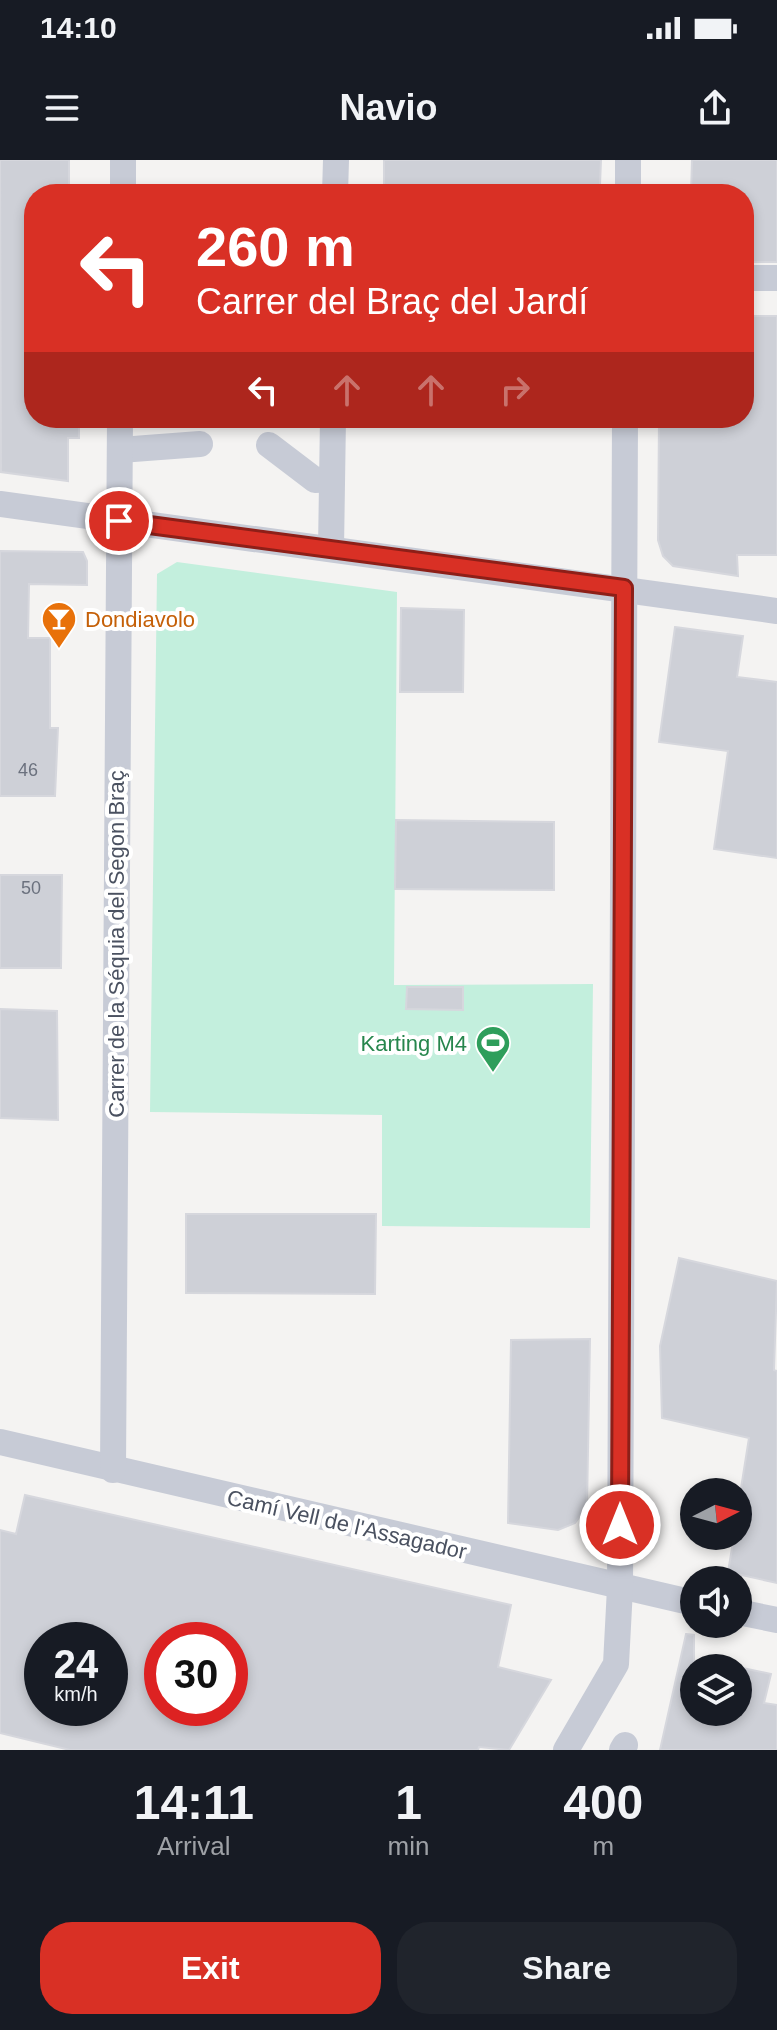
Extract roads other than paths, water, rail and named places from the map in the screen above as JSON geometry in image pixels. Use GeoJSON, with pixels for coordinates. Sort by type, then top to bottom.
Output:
{"type":"FeatureCollection","features":[{"type":"Feature","properties":{"kind":"street"},"geometry":{"type":"LineString","coordinates":[[123,160],[123,184]]}},
{"type":"Feature","properties":{"kind":"street"},"geometry":{"type":"LineString","coordinates":[[335,184],[336,160]]}},
{"type":"Feature","properties":{"kind":"street"},"geometry":{"type":"LineString","coordinates":[[628,160],[628,184]]}},
{"type":"Feature","properties":{"kind":"street"},"geometry":{"type":"LineString","coordinates":[[754,278],[777,278]]}},
{"type":"Feature","properties":{"kind":"street","name":"Carrer de la Séquia del Segon Braç"},"geometry":{"type":"LineString","coordinates":[[113,1470],[120,428]]}},
{"type":"Feature","properties":{"kind":"street"},"geometry":{"type":"LineString","coordinates":[[331,549],[333,428]]}},
{"type":"Feature","properties":{"kind":"street"},"geometry":{"type":"LineString","coordinates":[[566,1750],[616,1664],[620,1588],[625,428]]}},
{"type":"Feature","properties":{"kind":"street"},"geometry":{"type":"LineString","coordinates":[[120,450],[200,444]]}},
{"type":"Feature","properties":{"kind":"street"},"geometry":{"type":"LineString","coordinates":[[269,445],[315,480],[332,479]]}},
{"type":"Feature","properties":{"kind":"street"},"geometry":{"type":"LineString","coordinates":[[0,504],[777,611]]}},
{"type":"Feature","properties":{"kind":"street","name":"Camí Vell de l'Assagador"},"geometry":{"type":"LineString","coordinates":[[0,1442],[680,1600]]}},
{"type":"Feature","properties":{"kind":"street"},"geometry":{"type":"LineString","coordinates":[[752,1615],[777,1620]]}},
{"type":"Feature","properties":{"kind":"place","name":"Dondiavolo"},"geometry":{"type":"Point","coordinates":[59,650]}},
{"type":"Feature","properties":{"kind":"place","name":"Karting M4"},"geometry":{"type":"Point","coordinates":[493,1074]}}]}
